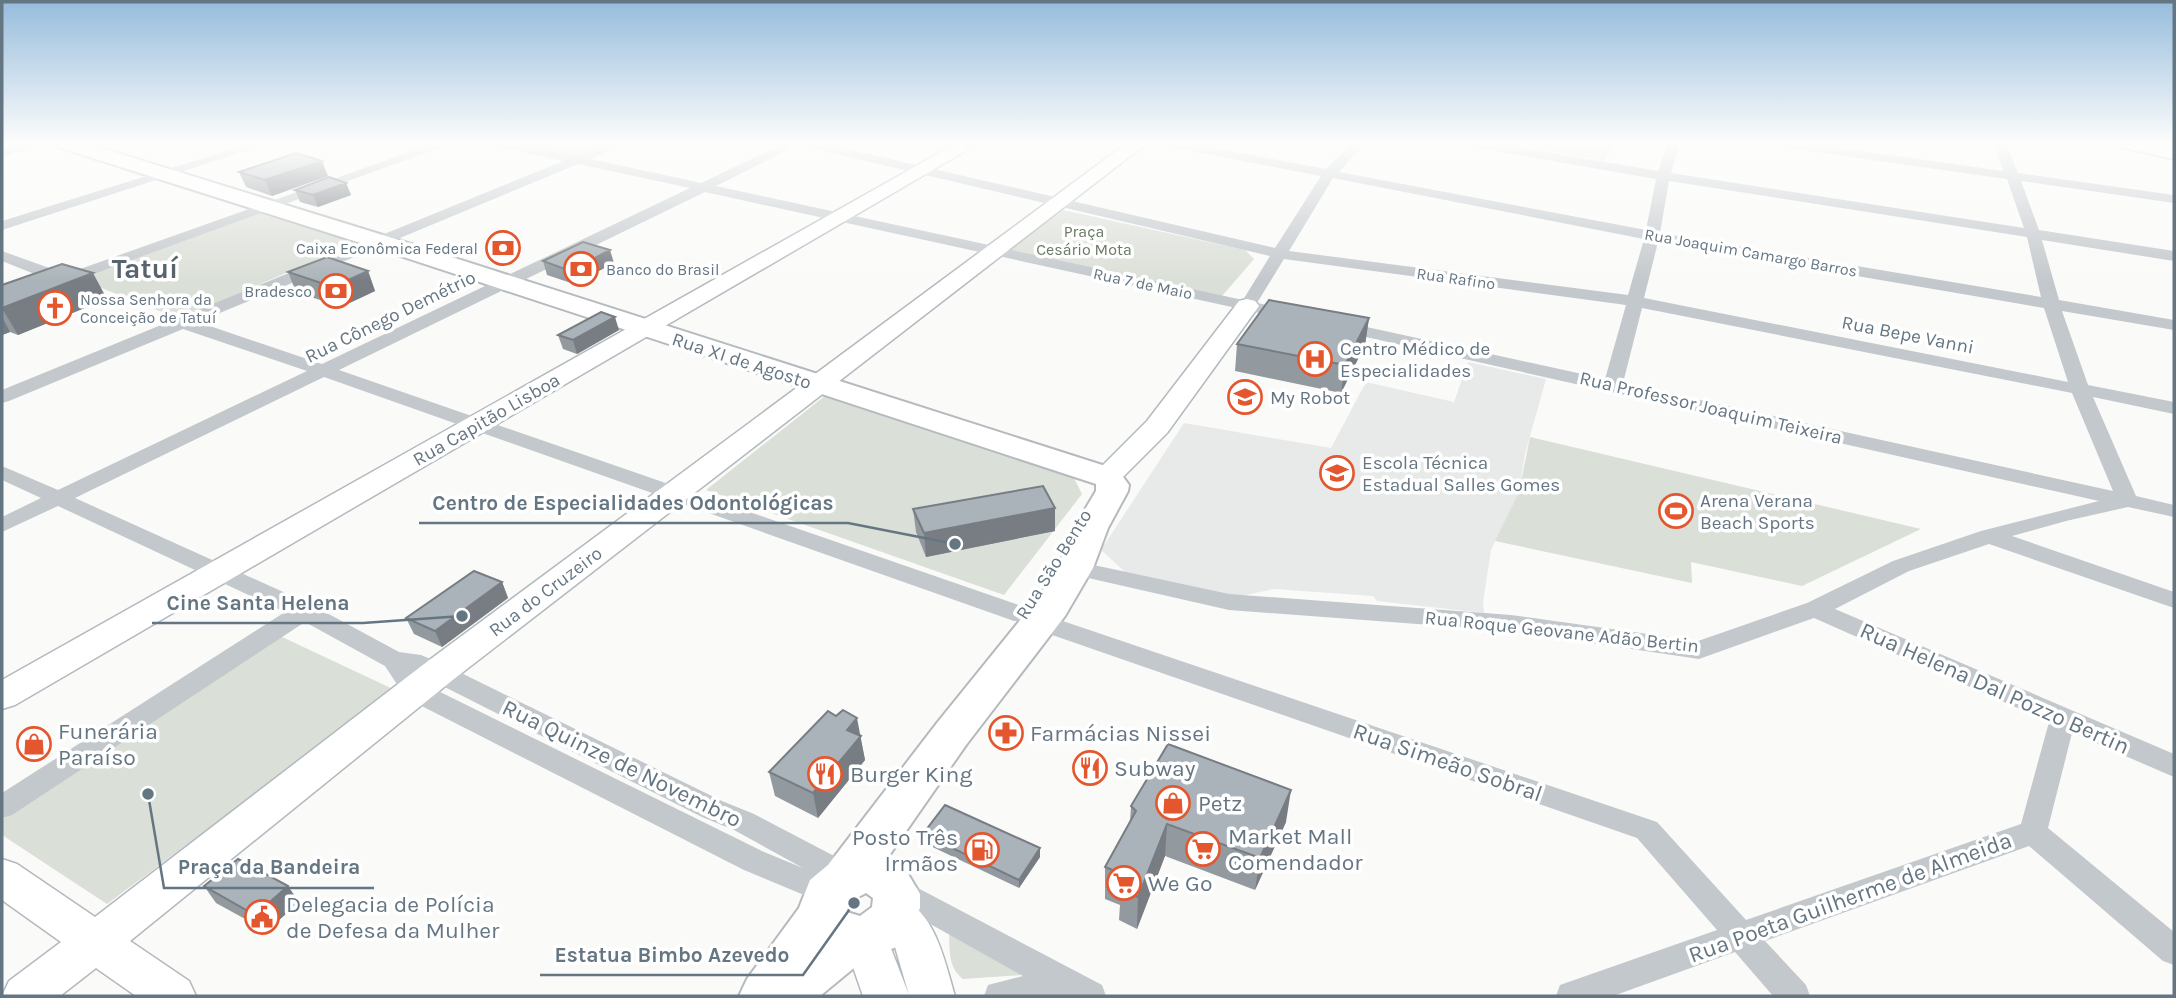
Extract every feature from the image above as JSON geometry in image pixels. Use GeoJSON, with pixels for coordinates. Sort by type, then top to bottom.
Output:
{"type":"FeatureCollection","features":[{"type":"Feature","properties":{"kind":"main road"},"geometry":{"type":"LineString","coordinates":[[218,190],[266,205]]}},
{"type":"Feature","properties":{"kind":"main road","name":"Rua XI de Agosto"},"geometry":{"type":"LineString","coordinates":[[266,205],[1107,477]]}},
{"type":"Feature","properties":{"kind":"main road"},"geometry":{"type":"LineString","coordinates":[[1075,568],[1092,527],[1112,491],[1113,485],[1107,477]]}},
{"type":"Feature","properties":{"kind":"main road","name":"Rua São Bento"},"geometry":{"type":"LineString","coordinates":[[781,996],[860,905],[880,835],[903,799],[967,714],[1023,647],[1031,618],[1107,477]]}},
{"type":"Feature","properties":{"kind":"main road","name":"Rua São Bento"},"geometry":{"type":"LineString","coordinates":[[1031,618],[1075,568]]}},
{"type":"Feature","properties":{"kind":"main road","name":"Rua São Bento"},"geometry":{"type":"LineString","coordinates":[[765,996],[860,905]]}},
{"type":"Feature","properties":{"kind":"street"},"geometry":{"type":"LineString","coordinates":[[2,226],[115,190]]}},
{"type":"Feature","properties":{"kind":"street"},"geometry":{"type":"LineString","coordinates":[[40,289],[311,190]]}},
{"type":"Feature","properties":{"kind":"street"},"geometry":{"type":"LineString","coordinates":[[2,397],[503,190]]}},
{"type":"Feature","properties":{"kind":"street","name":"Rua Cônego Demétrio"},"geometry":{"type":"LineString","coordinates":[[2,525],[696,190]]}},
{"type":"Feature","properties":{"kind":"street","name":"Rua 7 de Maio"},"geometry":{"type":"LineString","coordinates":[[713,190],[1247,306]]}},
{"type":"Feature","properties":{"kind":"street","name":"Rua Capitão Lisboa"},"geometry":{"type":"LineString","coordinates":[[2,696],[886,190]]}},
{"type":"Feature","properties":{"kind":"street","name":"Rua Rafino"},"geometry":{"type":"LineString","coordinates":[[1012,190],[1279,254],[1633,302]]}},
{"type":"Feature","properties":{"kind":"street","name":"Rua do Cruzeiro"},"geometry":{"type":"LineString","coordinates":[[25,996],[96,943],[416,674],[674,493],[1077,190]]}},
{"type":"Feature","properties":{"kind":"street"},"geometry":{"type":"LineString","coordinates":[[1247,306],[1319,190]]}},
{"type":"Feature","properties":{"kind":"street","name":"Rua Joaquim Camargo Barros"},"geometry":{"type":"LineString","coordinates":[[1405,190],[1652,236],[2174,325]]}},
{"type":"Feature","properties":{"kind":"street"},"geometry":{"type":"LineString","coordinates":[[1613,385],[1652,236],[1661,190]]}},
{"type":"Feature","properties":{"kind":"street"},"geometry":{"type":"LineString","coordinates":[[1751,190],[2174,256]]}},
{"type":"Feature","properties":{"kind":"street"},"geometry":{"type":"LineString","coordinates":[[2017,190],[2033,233],[2051,303],[2080,390],[2128,501]]}},
{"type":"Feature","properties":{"kind":"street"},"geometry":{"type":"LineString","coordinates":[[2110,190],[2174,199]]}},
{"type":"Feature","properties":{"kind":"street"},"geometry":{"type":"LineString","coordinates":[[2,256],[66,279]]}},
{"type":"Feature","properties":{"kind":"street","name":"Rua Bepe Vanni"},"geometry":{"type":"LineString","coordinates":[[1633,302],[2174,408]]}},
{"type":"Feature","properties":{"kind":"street","name":"Rua Professor Joaquim Teixeira"},"geometry":{"type":"LineString","coordinates":[[1247,306],[2174,511]]}},
{"type":"Feature","properties":{"kind":"street","name":"Rua São Bento"},"geometry":{"type":"LineString","coordinates":[[1107,477],[1157,427],[1247,306]]}},
{"type":"Feature","properties":{"kind":"street","name":"Rua Simeão Sobral"},"geometry":{"type":"LineString","coordinates":[[183,323],[1647,830],[1738,936],[1794,996]]}},
{"type":"Feature","properties":{"kind":"street","name":"Rua São Bento"},"geometry":{"type":"LineString","coordinates":[[1075,568],[1130,482],[1157,427]]}},
{"type":"Feature","properties":{"kind":"street","name":"Rua Quinze de Novembro"},"geometry":{"type":"LineString","coordinates":[[2,471],[304,611],[754,861],[1076,989]]}},
{"type":"Feature","properties":{"kind":"street","name":"Rua Roque Geovane Adão Bertin"},"geometry":{"type":"LineString","coordinates":[[1075,568],[1229,602],[1511,623],[1699,650],[1815,609],[1901,566],[2062,515],[2128,501]]}},
{"type":"Feature","properties":{"kind":"street"},"geometry":{"type":"LineString","coordinates":[[1989,536],[2174,600]]}},
{"type":"Feature","properties":{"kind":"street","name":"Rua Helena Dal Pozzo Bertin"},"geometry":{"type":"LineString","coordinates":[[1815,609],[2174,766]]}},
{"type":"Feature","properties":{"kind":"street"},"geometry":{"type":"LineString","coordinates":[[2,807],[304,611]]}},
{"type":"Feature","properties":{"kind":"street"},"geometry":{"type":"LineString","coordinates":[[2033,832],[2063,718]]}},
{"type":"Feature","properties":{"kind":"street","name":"Rua Poeta Guilherme de Almeida"},"geometry":{"type":"LineString","coordinates":[[1572,996],[2033,832],[2174,951]]}},
{"type":"Feature","properties":{"kind":"street"},"geometry":{"type":"LineString","coordinates":[[2,877],[173,996]]}},
{"type":"Feature","properties":{"kind":"street"},"geometry":{"type":"LineString","coordinates":[[860,905],[886,996]]}},
{"type":"Feature","properties":{"kind":"street"},"geometry":{"type":"LineString","coordinates":[[860,905],[914,938],[932,996]]}},
{"type":"Feature","properties":{"kind":"street"},"geometry":{"type":"LineString","coordinates":[[1000,996],[1076,989]]}},
{"type":"Feature","properties":{"kind":"shaded area","name":"Escola Técnica Estadual Salles Gomes"},"geometry":{"type":"Polygon","coordinates":[[[1468,362],[1546,379],[1525,454],[1519,492],[1491,550],[1484,613],[1377,601],[1373,596],[1274,589],[1231,598],[1125,572],[1101,550],[1184,423],[1331,448],[1366,382],[1454,402],[1468,362]]]}},
{"type":"Feature","properties":{"kind":"green space","name":"Praça Cesário Mota"},"geometry":{"type":"Polygon","coordinates":[[[1063,210],[1245,250],[1254,259],[1222,296],[1010,250],[1063,210]]]}},
{"type":"Feature","properties":{"kind":"green space"},"geometry":{"type":"Polygon","coordinates":[[[259,213],[355,243],[180,319],[76,278],[259,213]]]}},
{"type":"Feature","properties":{"kind":"green space"},"geometry":{"type":"Polygon","coordinates":[[[826,395],[1074,478],[1082,494],[1004,595],[706,490],[826,395]]]}},
{"type":"Feature","properties":{"kind":"green space","name":"Arena Verana Beach Sports"},"geometry":{"type":"Polygon","coordinates":[[[1530,437],[1921,529],[1802,586],[1691,562],[1692,583],[1495,541],[1519,492],[1530,437]]]}},
{"type":"Feature","properties":{"kind":"green space"},"geometry":{"type":"Polygon","coordinates":[[[280,636],[395,690],[107,904],[2,835],[2,819],[280,636]]]}},
{"type":"Feature","properties":{"kind":"green space"},"geometry":{"type":"Polygon","coordinates":[[[949,933],[1022,975],[963,979],[952,964],[949,933]]]}},
{"type":"Feature","properties":{"kind":"building"},"geometry":{"type":"Polygon","coordinates":[[[296,190],[328,190],[313,195],[296,190]]]}},
{"type":"Feature","properties":{"kind":"building"},"geometry":{"type":"Polygon","coordinates":[[[583,242],[610,250],[570,271],[543,261],[583,242]]]}},
{"type":"Feature","properties":{"kind":"building"},"geometry":{"type":"Polygon","coordinates":[[[327,257],[368,271],[333,287],[288,272],[327,257]]]}},
{"type":"Feature","properties":{"kind":"building"},"geometry":{"type":"Polygon","coordinates":[[[62,264],[93,273],[2,308],[2,285],[62,264]]]}},
{"type":"Feature","properties":{"kind":"building"},"geometry":{"type":"Polygon","coordinates":[[[1269,300],[1369,318],[1345,365],[1237,344],[1269,300]]]}},
{"type":"Feature","properties":{"kind":"building"},"geometry":{"type":"Polygon","coordinates":[[[601,312],[615,317],[573,340],[558,335],[601,312]]]}},
{"type":"Feature","properties":{"kind":"building"},"geometry":{"type":"Polygon","coordinates":[[[1043,486],[1055,508],[924,533],[913,509],[1043,486]]]}},
{"type":"Feature","properties":{"kind":"building"},"geometry":{"type":"Polygon","coordinates":[[[474,571],[502,582],[435,631],[406,618],[474,571]]]}},
{"type":"Feature","properties":{"kind":"building"},"geometry":{"type":"Polygon","coordinates":[[[843,710],[857,718],[847,730],[861,736],[813,793],[769,772],[828,711],[836,716],[843,710]]]}},
{"type":"Feature","properties":{"kind":"building"},"geometry":{"type":"Polygon","coordinates":[[[1168,744],[1291,790],[1260,858],[1167,824],[1138,897],[1120,888],[1126,875],[1105,867],[1136,811],[1131,806],[1168,744]]]}},
{"type":"Feature","properties":{"kind":"building","name":"Posto Três Irmãos"},"geometry":{"type":"Polygon","coordinates":[[[945,805],[1040,848],[1019,880],[923,834],[945,805]]]}},
{"type":"Feature","properties":{"kind":"building"},"geometry":{"type":"Polygon","coordinates":[[[238,859],[288,886],[255,915],[204,886],[238,859]]]}},
{"type":"Feature","properties":{"kind":"place","name":"Caixa Econômica Federal"},"geometry":{"type":"Point","coordinates":[503,248]}},
{"type":"Feature","properties":{"kind":"place","name":"Banco do Brasil"},"geometry":{"type":"Point","coordinates":[581,269]}},
{"type":"Feature","properties":{"kind":"place","name":"Bradesco"},"geometry":{"type":"Point","coordinates":[336,291]}},
{"type":"Feature","properties":{"kind":"place","name":"Nossa Senhora da Conceição de Tatuí"},"geometry":{"type":"Point","coordinates":[55,308]}},
{"type":"Feature","properties":{"kind":"place","name":"Centro Médico de Especialidades"},"geometry":{"type":"Point","coordinates":[1315,359]}},
{"type":"Feature","properties":{"kind":"place","name":"My Robot"},"geometry":{"type":"Point","coordinates":[1245,397]}},
{"type":"Feature","properties":{"kind":"place","name":"Escola Técnica Estadual Salles Gomes"},"geometry":{"type":"Point","coordinates":[1337,473]}},
{"type":"Feature","properties":{"kind":"place","name":"Arena Verana Beach Sports"},"geometry":{"type":"Point","coordinates":[1676,511]}},
{"type":"Feature","properties":{"kind":"place","name":"Centro de Especialidades Odontológicas"},"geometry":{"type":"Point","coordinates":[955,544]}},
{"type":"Feature","properties":{"kind":"place","name":"Cine Santa Helena"},"geometry":{"type":"Point","coordinates":[462,616]}},
{"type":"Feature","properties":{"kind":"place","name":"Farmácias Nissei"},"geometry":{"type":"Point","coordinates":[1006,733]}},
{"type":"Feature","properties":{"kind":"place","name":"Funerária Paraíso"},"geometry":{"type":"Point","coordinates":[34,744]}},
{"type":"Feature","properties":{"kind":"place","name":"Subway"},"geometry":{"type":"Point","coordinates":[1090,768]}},
{"type":"Feature","properties":{"kind":"place","name":"Burger King"},"geometry":{"type":"Point","coordinates":[825,774]}},
{"type":"Feature","properties":{"kind":"place","name":"Praça da Bandeira"},"geometry":{"type":"Point","coordinates":[148,794]}},
{"type":"Feature","properties":{"kind":"place","name":"Petz"},"geometry":{"type":"Point","coordinates":[1173,803]}},
{"type":"Feature","properties":{"kind":"place","name":"Market Mall Comendador"},"geometry":{"type":"Point","coordinates":[1203,849]}},
{"type":"Feature","properties":{"kind":"place","name":"Posto Três Irmãos"},"geometry":{"type":"Point","coordinates":[982,850]}},
{"type":"Feature","properties":{"kind":"place","name":"We Go"},"geometry":{"type":"Point","coordinates":[1124,883]}},
{"type":"Feature","properties":{"kind":"place","name":"Estatua Bimbo Azevedo"},"geometry":{"type":"Point","coordinates":[854,903]}},
{"type":"Feature","properties":{"kind":"place","name":"Delegacia de Polícia de Defesa da Mulher"},"geometry":{"type":"Point","coordinates":[262,917]}},
{"type":"Feature","properties":{"kind":"district","name":"Tatuí"},"geometry":{"type":"Point","coordinates":[145,268]}}]}
